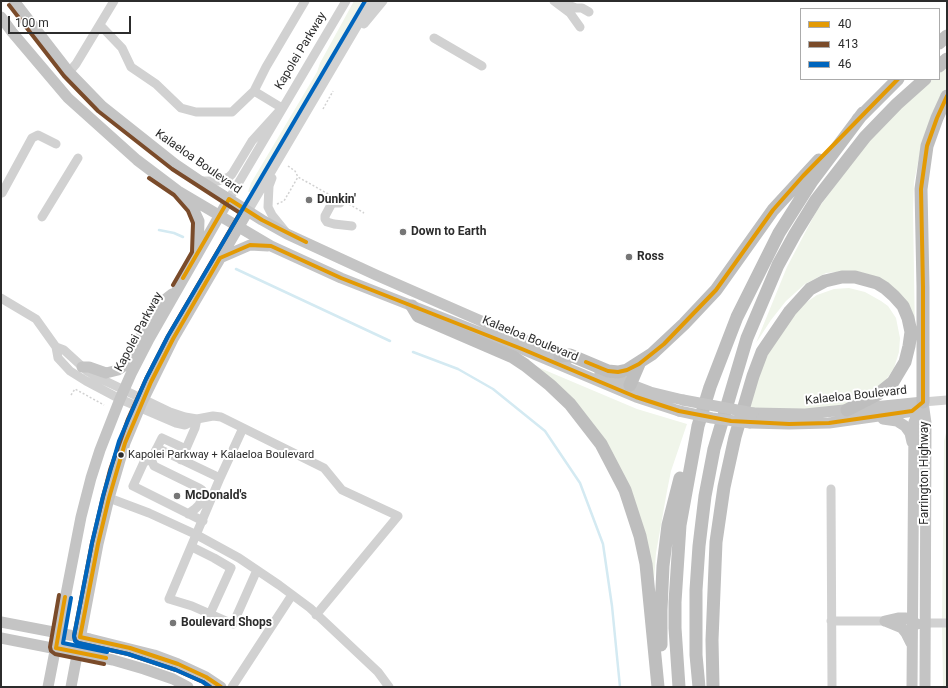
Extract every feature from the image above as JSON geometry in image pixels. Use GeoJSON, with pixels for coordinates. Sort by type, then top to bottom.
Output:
{"type":"FeatureCollection","features":[{"type":"Feature","properties":{"kind":"highway"},"geometry":{"type":"LineString","coordinates":[[560,356],[570,355],[608,371],[618,372],[627,370],[639,364],[664,344],[716,290],[773,210],[803,176],[897,80]]}},
{"type":"Feature","properties":{"kind":"highway"},"geometry":{"type":"LineString","coordinates":[[699,687],[696,655],[696,590],[704,504],[714,449],[747,338],[778,265],[816,200],[865,137],[897,104],[924,80]]}},
{"type":"Feature","properties":{"kind":"highway"},"geometry":{"type":"LineString","coordinates":[[923,402],[921,188],[927,146],[947,96]]}},
{"type":"Feature","properties":{"kind":"highway"},"geometry":{"type":"LineString","coordinates":[[661,687],[661,610],[663,566],[668,525],[686,452],[698,426],[736,317],[775,239],[797,202],[864,113]]}},
{"type":"Feature","properties":{"kind":"highway"},"geometry":{"type":"LineString","coordinates":[[714,687],[712,640],[716,542],[724,487],[753,376],[762,352],[790,311],[810,289],[825,281],[842,277],[855,277],[877,283],[894,296],[903,306],[908,318],[911,332],[905,362],[893,382],[878,394],[847,410]]}},
{"type":"Feature","properties":{"kind":"highway"},"geometry":{"type":"LineString","coordinates":[[412,306],[418,316],[513,356],[550,385],[570,404],[601,444],[625,490],[640,536],[646,564],[658,687]]}},
{"type":"Feature","properties":{"kind":"highway"},"geometry":{"type":"LineString","coordinates":[[630,385],[639,364]]}},
{"type":"Feature","properties":{"kind":"highway"},"geometry":{"type":"LineString","coordinates":[[679,687],[675,628],[680,525],[698,426]]}},
{"type":"Feature","properties":{"kind":"main road","name":"Kalaeloa Boulevard"},"geometry":{"type":"LineString","coordinates":[[14,1],[69,72],[102,106],[175,164],[248,211],[287,234],[376,275],[560,356],[681,406]]}},
{"type":"Feature","properties":{"kind":"main road","name":"Kalaeloa Boulevard"},"geometry":{"type":"LineString","coordinates":[[1,17],[68,98],[137,160],[178,191],[238,227],[271,246],[341,278],[522,349],[636,397],[751,418],[795,424],[860,419],[912,411],[923,402]]}},
{"type":"Feature","properties":{"kind":"main road"},"geometry":{"type":"LineString","coordinates":[[178,191],[193,208],[197,215],[200,228],[198,254]]}},
{"type":"Feature","properties":{"kind":"main road","name":"Kapolei Parkway"},"geometry":{"type":"LineString","coordinates":[[48,687],[81,517],[100,450],[122,394],[149,339],[229,199]]}},
{"type":"Feature","properties":{"kind":"main road"},"geometry":{"type":"LineString","coordinates":[[71,687],[98,544],[109,498],[125,444],[141,404],[173,339],[248,211]]}},
{"type":"Feature","properties":{"kind":"main road"},"geometry":{"type":"LineString","coordinates":[[220,258],[250,245],[271,246]]}},
{"type":"Feature","properties":{"kind":"main road"},"geometry":{"type":"LineString","coordinates":[[82,367],[89,367],[106,373],[118,370],[124,366],[158,305],[176,291]]}},
{"type":"Feature","properties":{"kind":"main road","name":"Kalaeloa Boulevard"},"geometry":{"type":"LineString","coordinates":[[751,418],[923,402]]}},
{"type":"Feature","properties":{"kind":"main road","name":"Farrington Highway"},"geometry":{"type":"LineString","coordinates":[[912,687],[913,446],[914,422],[923,402]]}},
{"type":"Feature","properties":{"kind":"main road","name":"Farrington Highway"},"geometry":{"type":"LineString","coordinates":[[923,402],[926,422],[925,687]]}},
{"type":"Feature","properties":{"kind":"main road"},"geometry":{"type":"LineString","coordinates":[[860,419],[890,419],[897,421],[905,426],[910,433],[913,446]]}},
{"type":"Feature","properties":{"kind":"main road"},"geometry":{"type":"LineString","coordinates":[[898,618],[904,610],[912,592]]}},
{"type":"Feature","properties":{"kind":"main road"},"geometry":{"type":"LineString","coordinates":[[885,621],[898,618],[912,621],[920,629],[925,639]]}},
{"type":"Feature","properties":{"kind":"main road"},"geometry":{"type":"LineString","coordinates":[[885,621],[902,628],[912,644]]}},
{"type":"Feature","properties":{"kind":"main road"},"geometry":{"type":"LineString","coordinates":[[1,622],[130,648],[172,662],[206,677],[221,687]]}},
{"type":"Feature","properties":{"kind":"main road"},"geometry":{"type":"LineString","coordinates":[[1,638],[113,660],[173,679],[188,687]]}},
{"type":"Feature","properties":{"kind":"street"},"geometry":{"type":"LineString","coordinates":[[69,72],[76,64],[114,1]]}},
{"type":"Feature","properties":{"kind":"street"},"geometry":{"type":"LineString","coordinates":[[100,25],[122,48],[131,67],[156,84],[181,108],[196,112],[232,112],[254,91],[266,67],[305,1]]}},
{"type":"Feature","properties":{"kind":"street","name":"Kapolei Parkway"},"geometry":{"type":"LineString","coordinates":[[229,199],[346,1]]}},
{"type":"Feature","properties":{"kind":"street"},"geometry":{"type":"LineString","coordinates":[[248,211],[372,1]]}},
{"type":"Feature","properties":{"kind":"street"},"geometry":{"type":"LineString","coordinates":[[348,41],[383,1]]}},
{"type":"Feature","properties":{"kind":"street"},"geometry":{"type":"LineString","coordinates":[[554,1],[570,13],[580,27]]}},
{"type":"Feature","properties":{"kind":"street"},"geometry":{"type":"LineString","coordinates":[[559,1],[576,8],[583,7]]}},
{"type":"Feature","properties":{"kind":"street"},"geometry":{"type":"LineString","coordinates":[[434,38],[482,66]]}},
{"type":"Feature","properties":{"kind":"street"},"geometry":{"type":"LineString","coordinates":[[200,181],[218,181],[229,177],[252,141],[282,108],[254,91]]}},
{"type":"Feature","properties":{"kind":"street"},"geometry":{"type":"LineString","coordinates":[[2,193],[32,138],[38,135],[56,144]]}},
{"type":"Feature","properties":{"kind":"street"},"geometry":{"type":"LineString","coordinates":[[42,217],[78,158]]}},
{"type":"Feature","properties":{"kind":"street"},"geometry":{"type":"LineString","coordinates":[[276,163],[269,186],[268,207],[272,215],[287,234]]}},
{"type":"Feature","properties":{"kind":"street"},"geometry":{"type":"LineString","coordinates":[[341,201],[332,203],[324,219],[327,222],[334,224],[352,226]]}},
{"type":"Feature","properties":{"kind":"street"},"geometry":{"type":"LineString","coordinates":[[1,298],[36,319],[56,347],[58,358],[70,371],[86,381],[122,394]]}},
{"type":"Feature","properties":{"kind":"street"},"geometry":{"type":"LineString","coordinates":[[56,347],[64,350],[82,367],[122,394],[176,423],[185,425],[197,419],[213,416],[221,417],[324,468],[342,490],[398,516],[316,614]]}},
{"type":"Feature","properties":{"kind":"street"},"geometry":{"type":"LineString","coordinates":[[923,402],[947,400]]}},
{"type":"Feature","properties":{"kind":"street"},"geometry":{"type":"LineString","coordinates":[[182,460],[195,428],[197,419]]}},
{"type":"Feature","properties":{"kind":"street"},"geometry":{"type":"LineString","coordinates":[[243,428],[169,598],[233,624],[257,570]]}},
{"type":"Feature","properties":{"kind":"street"},"geometry":{"type":"LineString","coordinates":[[186,449],[162,438],[151,459],[144,462],[133,486],[203,521]]}},
{"type":"Feature","properties":{"kind":"street"},"geometry":{"type":"LineString","coordinates":[[157,448],[220,478]]}},
{"type":"Feature","properties":{"kind":"street"},"geometry":{"type":"LineString","coordinates":[[151,459],[154,466],[202,490],[203,496],[199,505],[196,509],[186,513],[177,525]]}},
{"type":"Feature","properties":{"kind":"street"},"geometry":{"type":"LineString","coordinates":[[831,489],[832,687]]}},
{"type":"Feature","properties":{"kind":"street"},"geometry":{"type":"LineString","coordinates":[[109,498],[177,525],[239,558],[257,570],[316,614],[378,672],[389,687]]}},
{"type":"Feature","properties":{"kind":"street"},"geometry":{"type":"LineString","coordinates":[[149,513],[156,498]]}},
{"type":"Feature","properties":{"kind":"street"},"geometry":{"type":"LineString","coordinates":[[192,547],[231,568],[210,614]]}},
{"type":"Feature","properties":{"kind":"street"},"geometry":{"type":"LineString","coordinates":[[232,687],[292,595]]}},
{"type":"Feature","properties":{"kind":"street"},"geometry":{"type":"LineString","coordinates":[[831,621],[885,621]]}},
{"type":"Feature","properties":{"kind":"street"},"geometry":{"type":"LineString","coordinates":[[925,623],[947,623]]}},
{"type":"Feature","properties":{"kind":"path"},"geometry":{"type":"LineString","coordinates":[[323,109],[333,91]]}},
{"type":"Feature","properties":{"kind":"path"},"geometry":{"type":"LineString","coordinates":[[288,166],[298,177],[364,213]]}},
{"type":"Feature","properties":{"kind":"path"},"geometry":{"type":"LineString","coordinates":[[273,205],[284,201],[298,177]]}},
{"type":"Feature","properties":{"kind":"path"},"geometry":{"type":"LineString","coordinates":[[72,395],[75,389],[104,405]]}},
{"type":"Feature","properties":{"kind":"path"},"geometry":{"type":"LineString","coordinates":[[133,455],[136,462]]}},
{"type":"Feature","properties":{"kind":"shaded area"},"geometry":{"type":"Polygon","coordinates":[[[354,1],[361,1],[360,9],[253,191],[248,192],[251,183],[317,72],[320,63],[354,1]]]}},
{"type":"Feature","properties":{"kind":"shaded area"},"geometry":{"type":"Polygon","coordinates":[[[947,66],[947,87],[938,104],[921,148],[914,182],[915,336],[910,321],[871,275],[847,271],[826,273],[805,284],[786,301],[756,343],[787,267],[817,210],[866,144],[900,108],[932,80],[940,80],[940,72],[947,66]]]}},
{"type":"Feature","properties":{"kind":"shaded area"},"geometry":{"type":"Polygon","coordinates":[[[849,288],[865,292],[881,301],[888,306],[896,318],[900,338],[899,352],[894,368],[884,383],[863,400],[830,409],[748,411],[762,367],[772,345],[786,324],[804,304],[817,295],[834,289],[849,288]]]}},
{"type":"Feature","properties":{"kind":"shaded area"},"geometry":{"type":"Polygon","coordinates":[[[528,363],[637,409],[687,424],[671,471],[656,553],[653,593],[649,573],[608,452],[528,363]]]}},
{"type":"Feature","properties":{"kind":"shaded area"},"geometry":{"type":"Polygon","coordinates":[[[947,429],[947,687],[943,687],[942,623],[944,441],[947,429]]]}},
{"type":"Feature","properties":{"kind":"waterway"},"geometry":{"type":"LineString","coordinates":[[159,230],[174,233],[183,237]]}},
{"type":"Feature","properties":{"kind":"waterway"},"geometry":{"type":"LineString","coordinates":[[236,269],[390,341]]}},
{"type":"Feature","properties":{"kind":"waterway"},"geometry":{"type":"LineString","coordinates":[[413,352],[458,369],[493,389],[545,431],[580,483],[603,544],[612,606],[620,687]]}},
{"type":"Feature","properties":{"kind":"transit line","name":"46"},"geometry":{"type":"LineString","coordinates":[[210,687],[203,682],[176,670],[128,654],[75,641],[74,636],[92,543],[103,496],[119,441],[146,379],[168,336],[365,1]]}},
{"type":"Feature","properties":{"kind":"transit line","name":"413"},"geometry":{"type":"LineString","coordinates":[[9,5],[64,76],[98,111],[172,169],[240,213],[168,336],[128,419],[110,470],[103,497],[92,543],[74,636],[78,643],[128,654],[176,670],[203,682],[210,687]]}},
{"type":"Feature","properties":{"kind":"transit line","name":"40"},"geometry":{"type":"LineString","coordinates":[[586,362],[608,371],[618,372],[627,370],[639,364],[664,344],[716,290],[773,210],[803,176],[897,80]]}},
{"type":"Feature","properties":{"kind":"transit line","name":"40"},"geometry":{"type":"LineString","coordinates":[[221,687],[206,677],[178,664],[130,648],[80,637],[98,544],[109,498],[125,443],[151,382],[173,339],[220,258],[250,245],[271,246],[341,278],[522,349],[636,397],[679,411],[731,421],[789,424],[829,423],[912,411],[923,402],[921,189],[927,146],[947,96]]}},
{"type":"Feature","properties":{"kind":"transit line","name":"413"},"geometry":{"type":"LineString","coordinates":[[149,178],[174,195],[188,211],[193,223],[192,252],[173,285]]}},
{"type":"Feature","properties":{"kind":"transit line","name":"40"},"geometry":{"type":"LineString","coordinates":[[183,278],[229,199],[262,220],[306,242]]}},
{"type":"Feature","properties":{"kind":"transit line","name":"413"},"geometry":{"type":"LineString","coordinates":[[59,595],[50,647],[51,651],[55,654],[104,664]]}},
{"type":"Feature","properties":{"kind":"transit line","name":"40"},"geometry":{"type":"LineString","coordinates":[[65,597],[56,648],[106,658]]}},
{"type":"Feature","properties":{"kind":"transit line","name":"46"},"geometry":{"type":"LineString","coordinates":[[71,598],[63,643],[107,652]]}},
{"type":"Feature","properties":{"kind":"place","name":"Dunkin'"},"geometry":{"type":"Point","coordinates":[309,200]}},
{"type":"Feature","properties":{"kind":"place","name":"Down to Earth"},"geometry":{"type":"Point","coordinates":[403,232]}},
{"type":"Feature","properties":{"kind":"place","name":"Ross"},"geometry":{"type":"Point","coordinates":[629,257]}},
{"type":"Feature","properties":{"kind":"place","name":"Kapolei Parkway + Kalaeloa Boulevard"},"geometry":{"type":"Point","coordinates":[121,455]}},
{"type":"Feature","properties":{"kind":"place","name":"McDonald's"},"geometry":{"type":"Point","coordinates":[177,496]}},
{"type":"Feature","properties":{"kind":"place","name":"Boulevard Shops"},"geometry":{"type":"Point","coordinates":[173,623]}}]}
